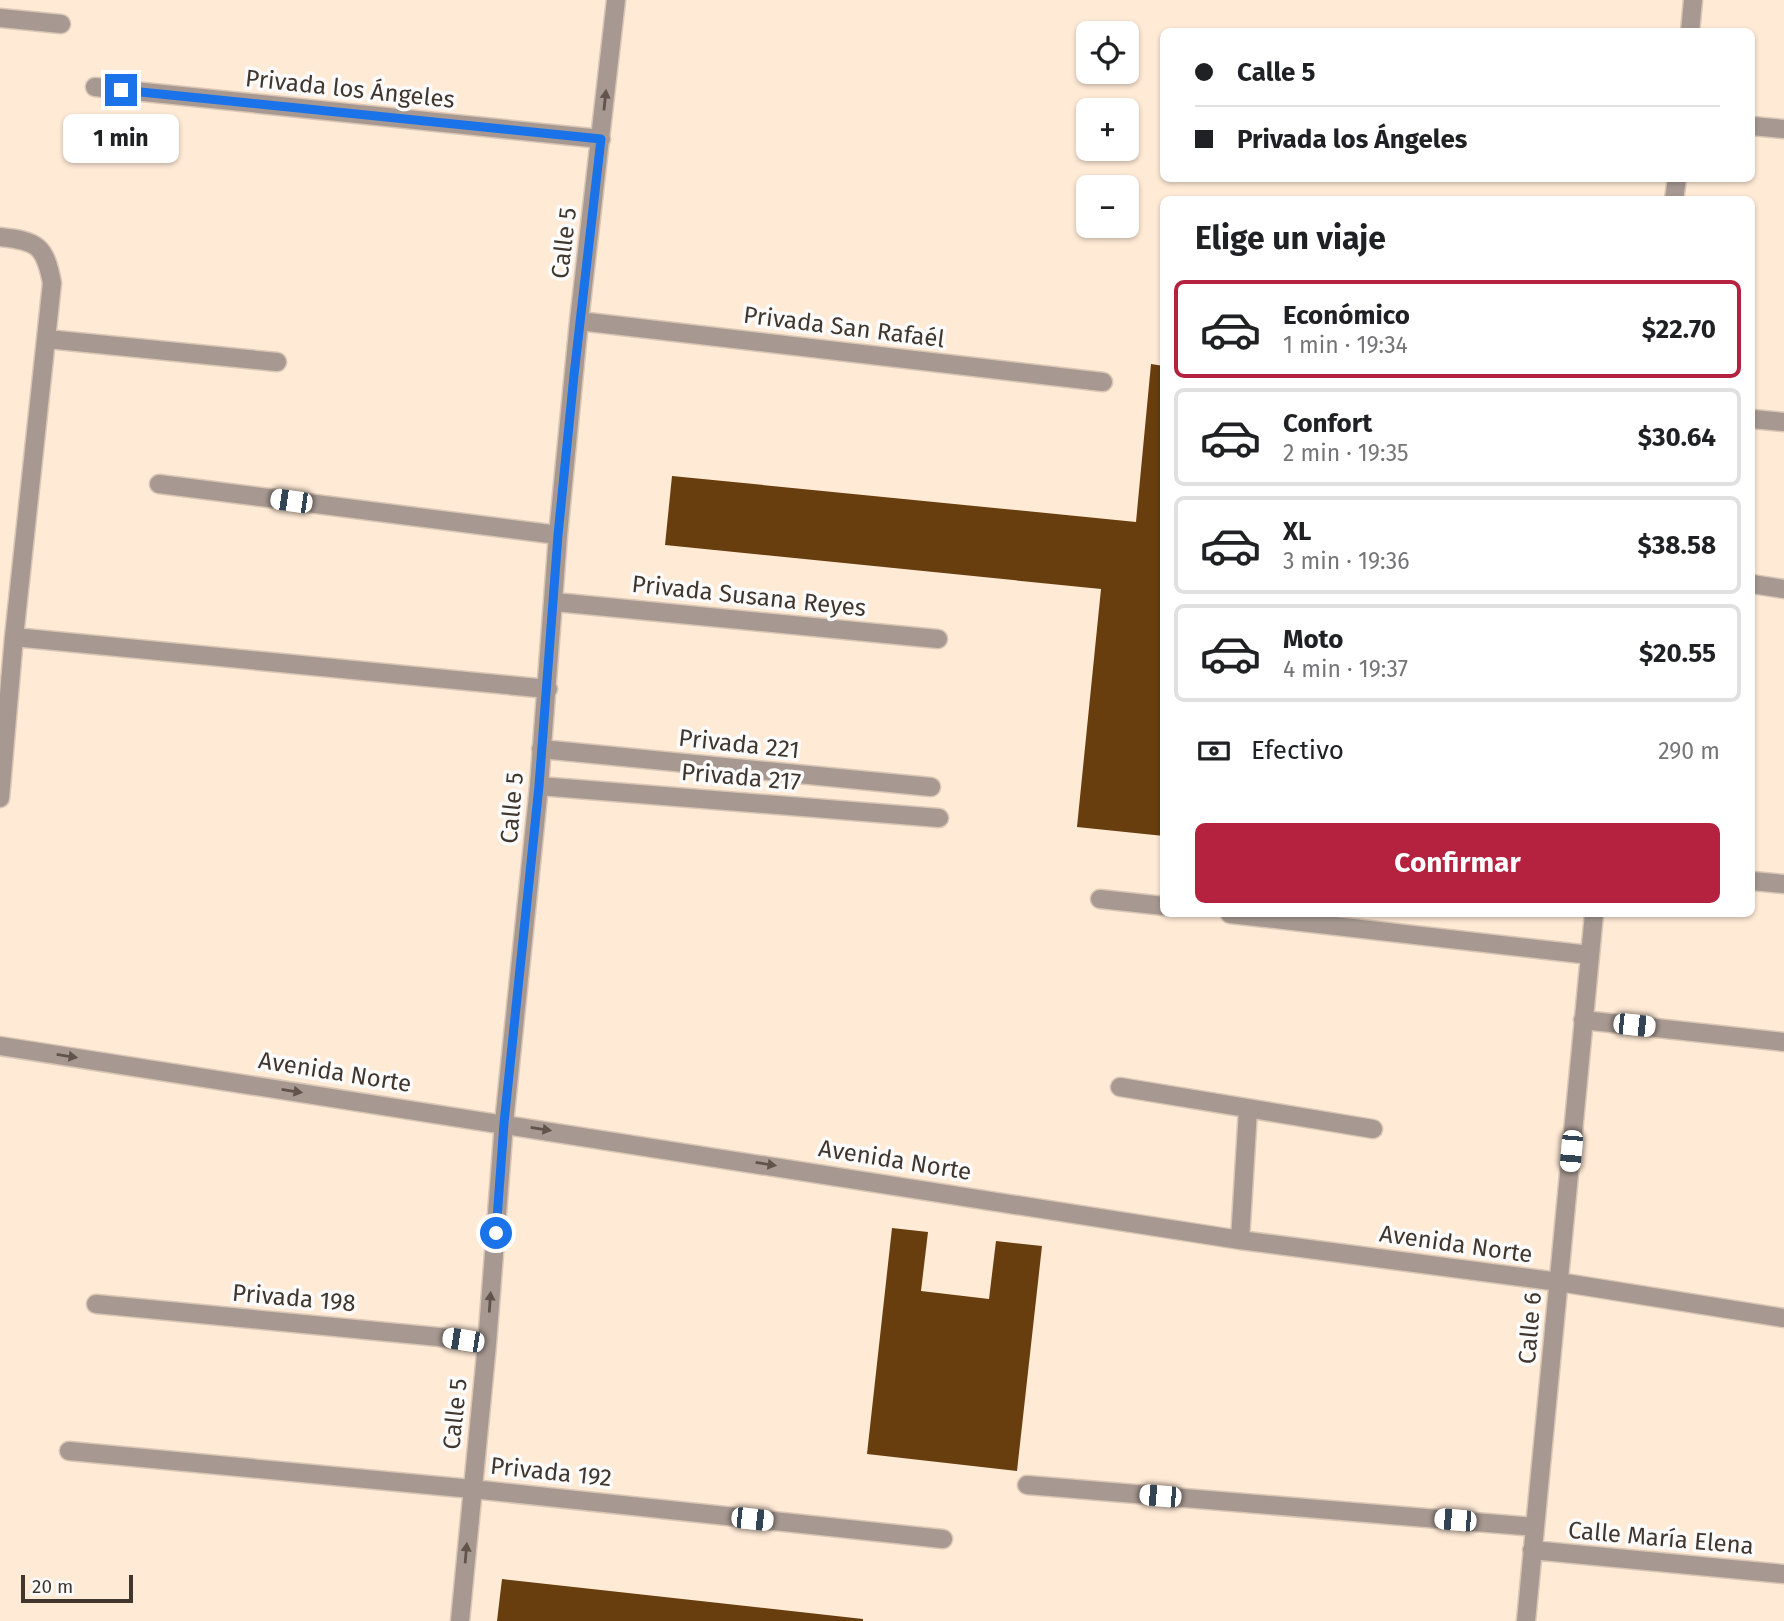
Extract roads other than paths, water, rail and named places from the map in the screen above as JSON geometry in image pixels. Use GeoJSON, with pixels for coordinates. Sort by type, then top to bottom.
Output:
{"type":"FeatureCollection","features":[{"type":"Feature","properties":{"kind":"street","name":"Calle 5"},"geometry":{"type":"LineString","coordinates":[[460,1621],[487,1344],[504,1123],[548,689],[558,535],[579,321],[616,0]]}},
{"type":"Feature","properties":{"kind":"street"},"geometry":{"type":"LineString","coordinates":[[1690,28],[1693,0]]}},
{"type":"Feature","properties":{"kind":"street"},"geometry":{"type":"LineString","coordinates":[[0,18],[61,24]]}},
{"type":"Feature","properties":{"kind":"street","name":"Privada los Ángeles"},"geometry":{"type":"LineString","coordinates":[[95,87],[601,139]]}},
{"type":"Feature","properties":{"kind":"street"},"geometry":{"type":"LineString","coordinates":[[1755,125],[1784,129]]}},
{"type":"Feature","properties":{"kind":"street"},"geometry":{"type":"LineString","coordinates":[[0,237],[24,240],[42,249],[49,265],[52,283],[14,637],[0,797]]}},
{"type":"Feature","properties":{"kind":"street","name":"Privada San Rafaél"},"geometry":{"type":"LineString","coordinates":[[579,321],[1103,382]]}},
{"type":"Feature","properties":{"kind":"street"},"geometry":{"type":"LineString","coordinates":[[47,339],[277,362]]}},
{"type":"Feature","properties":{"kind":"street"},"geometry":{"type":"LineString","coordinates":[[1755,419],[1784,422]]}},
{"type":"Feature","properties":{"kind":"street"},"geometry":{"type":"LineString","coordinates":[[159,484],[558,535]]}},
{"type":"Feature","properties":{"kind":"street"},"geometry":{"type":"LineString","coordinates":[[1755,584],[1784,589]]}},
{"type":"Feature","properties":{"kind":"street","name":"Privada Susana Reyes"},"geometry":{"type":"LineString","coordinates":[[555,602],[937,639]]}},
{"type":"Feature","properties":{"kind":"street"},"geometry":{"type":"LineString","coordinates":[[14,637],[548,689]]}},
{"type":"Feature","properties":{"kind":"street","name":"Privada 221"},"geometry":{"type":"LineString","coordinates":[[541,749],[931,788]]}},
{"type":"Feature","properties":{"kind":"street","name":"Privada 217"},"geometry":{"type":"LineString","coordinates":[[539,786],[939,818]]}},
{"type":"Feature","properties":{"kind":"street"},"geometry":{"type":"LineString","coordinates":[[1755,881],[1784,884]]}},
{"type":"Feature","properties":{"kind":"street"},"geometry":{"type":"LineString","coordinates":[[1100,899],[1160,906]]}},
{"type":"Feature","properties":{"kind":"street"},"geometry":{"type":"LineString","coordinates":[[1256,917],[1590,955]]}},
{"type":"Feature","properties":{"kind":"street","name":"Calle 6"},"geometry":{"type":"LineString","coordinates":[[1526,1621],[1594,917]]}},
{"type":"Feature","properties":{"kind":"street"},"geometry":{"type":"LineString","coordinates":[[1583,1020],[1784,1042]]}},
{"type":"Feature","properties":{"kind":"street","name":"Avenida Norte"},"geometry":{"type":"LineString","coordinates":[[0,1046],[1240,1240],[1559,1282],[1784,1318]]}},
{"type":"Feature","properties":{"kind":"street"},"geometry":{"type":"LineString","coordinates":[[1120,1087],[1373,1129]]}},
{"type":"Feature","properties":{"kind":"street"},"geometry":{"type":"LineString","coordinates":[[1240,1240],[1248,1110]]}},
{"type":"Feature","properties":{"kind":"street","name":"Privada 198"},"geometry":{"type":"LineString","coordinates":[[96,1304],[425,1335],[487,1344]]}},
{"type":"Feature","properties":{"kind":"street","name":"Privada 192"},"geometry":{"type":"LineString","coordinates":[[69,1451],[472,1489],[943,1539]]}},
{"type":"Feature","properties":{"kind":"street"},"geometry":{"type":"LineString","coordinates":[[1027,1485],[1535,1527]]}},
{"type":"Feature","properties":{"kind":"street","name":"Calle María Elena"},"geometry":{"type":"LineString","coordinates":[[1532,1550],[1784,1574]]}}]}
